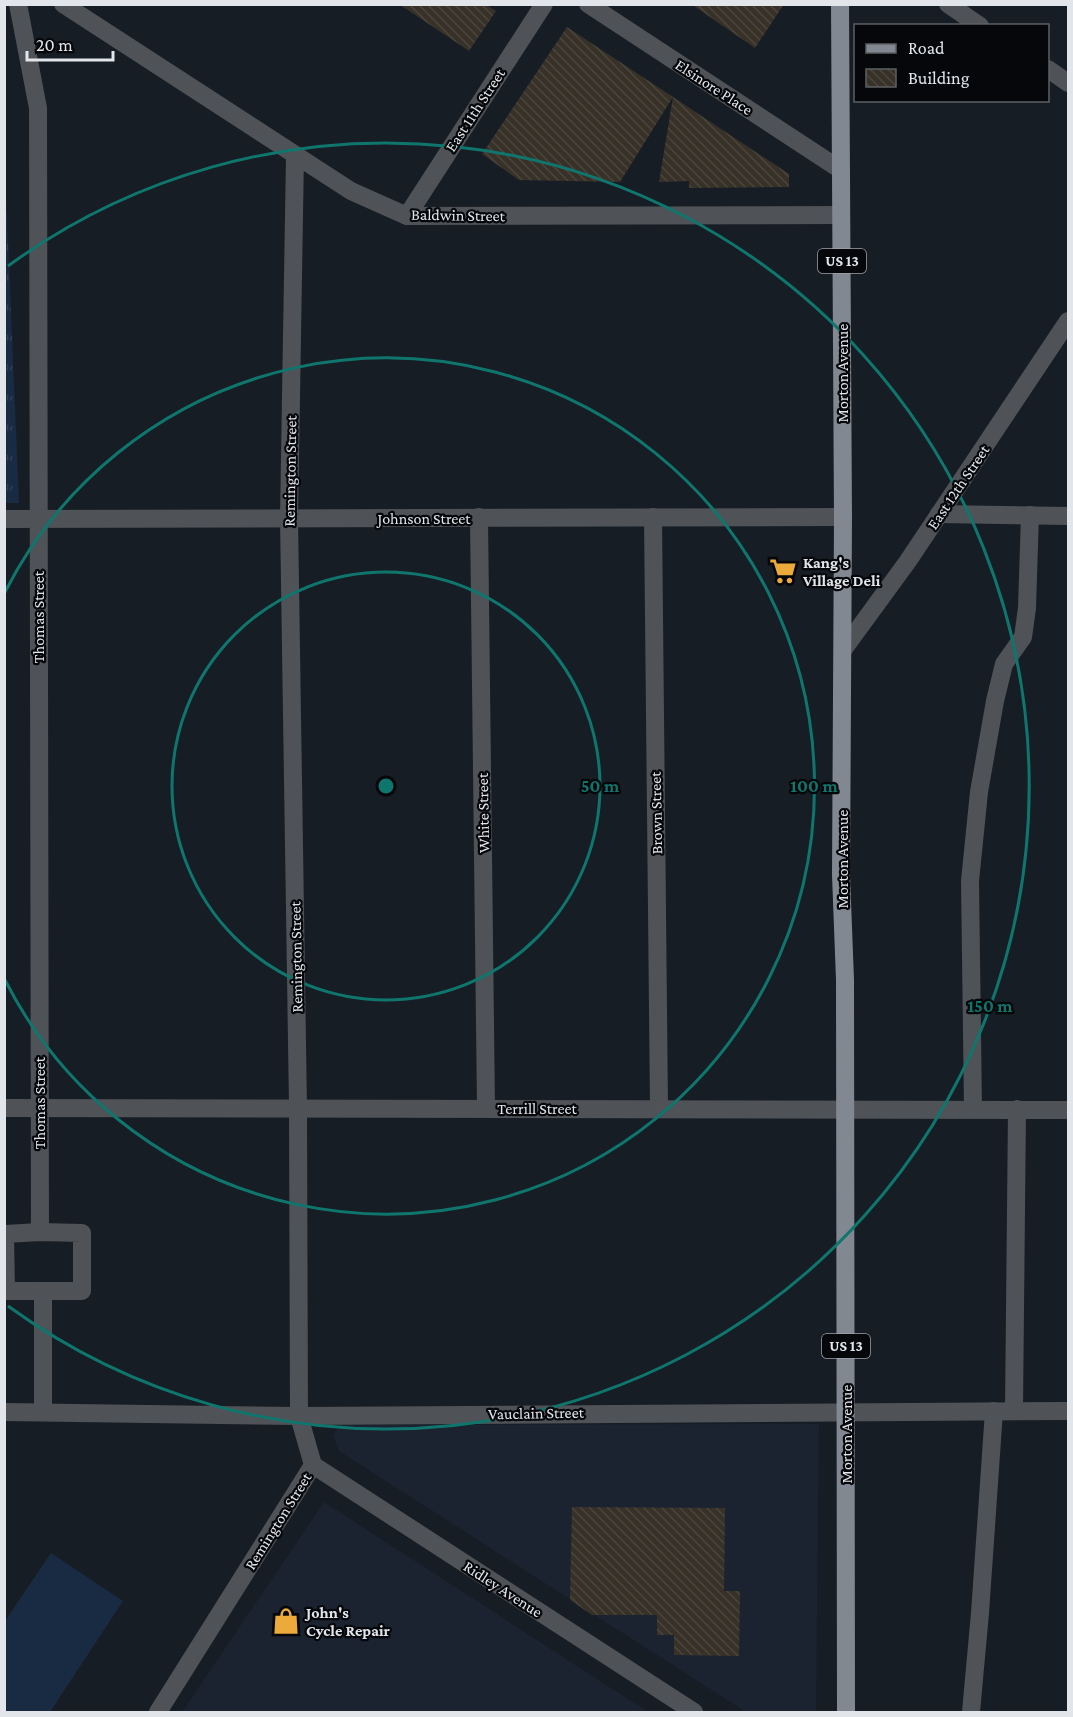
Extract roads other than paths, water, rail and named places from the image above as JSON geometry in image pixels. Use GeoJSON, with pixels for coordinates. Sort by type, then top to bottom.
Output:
{"type":"FeatureCollection","features":[{"type":"Feature","properties":{"kind":"main road","name":"Morton Avenue"},"geometry":{"type":"LineString","coordinates":[[840,4],[843,517],[841,875],[845,953],[846,1713]]}},
{"type":"Feature","properties":{"kind":"street","name":"Thomas Street"},"geometry":{"type":"LineString","coordinates":[[18,4],[38,108],[39,1232]]}},
{"type":"Feature","properties":{"kind":"street","name":"Baldwin Street"},"geometry":{"type":"LineString","coordinates":[[63,4],[351,191],[407,216],[842,215]]}},
{"type":"Feature","properties":{"kind":"street","name":"East 11th Street"},"geometry":{"type":"LineString","coordinates":[[407,216],[544,4]]}},
{"type":"Feature","properties":{"kind":"street","name":"Elsinore Place"},"geometry":{"type":"LineString","coordinates":[[588,4],[841,170]]}},
{"type":"Feature","properties":{"kind":"street"},"geometry":{"type":"LineString","coordinates":[[948,4],[978,24]]}},
{"type":"Feature","properties":{"kind":"street"},"geometry":{"type":"LineString","coordinates":[[1049,70],[1068,83]]}},
{"type":"Feature","properties":{"kind":"street","name":"Remington Street"},"geometry":{"type":"LineString","coordinates":[[158,1713],[313,1465],[300,1416],[289,518],[295,155]]}},
{"type":"Feature","properties":{"kind":"street","name":"East 12th Street"},"geometry":{"type":"LineString","coordinates":[[843,650],[908,561],[1068,321]]}},
{"type":"Feature","properties":{"kind":"street"},"geometry":{"type":"LineString","coordinates":[[939,514],[1068,516]]}},
{"type":"Feature","properties":{"kind":"street"},"geometry":{"type":"LineString","coordinates":[[973,1109],[970,881],[979,792],[995,701],[1004,664],[1023,637],[1027,608],[1030,515]]}},
{"type":"Feature","properties":{"kind":"street","name":"White Street"},"geometry":{"type":"LineString","coordinates":[[479,517],[486,1108]]}},
{"type":"Feature","properties":{"kind":"street","name":"Brown Street"},"geometry":{"type":"LineString","coordinates":[[653,517],[658,1108]]}},
{"type":"Feature","properties":{"kind":"street","name":"Johnson Street"},"geometry":{"type":"LineString","coordinates":[[4,519],[843,517]]}},
{"type":"Feature","properties":{"kind":"street","name":"Terrill Street"},"geometry":{"type":"LineString","coordinates":[[4,1108],[1068,1110]]}},
{"type":"Feature","properties":{"kind":"street"},"geometry":{"type":"LineString","coordinates":[[1014,1410],[1017,1110]]}},
{"type":"Feature","properties":{"kind":"street"},"geometry":{"type":"LineString","coordinates":[[82,1233],[82,1291],[43,1291],[6,1291],[5,1234],[82,1233]]}},
{"type":"Feature","properties":{"kind":"street"},"geometry":{"type":"LineString","coordinates":[[43,1291],[43,1412]]}},
{"type":"Feature","properties":{"kind":"street","name":"Vauclain Street"},"geometry":{"type":"LineString","coordinates":[[4,1412],[300,1416],[1068,1410]]}},
{"type":"Feature","properties":{"kind":"street"},"geometry":{"type":"LineString","coordinates":[[971,1713],[993,1411]]}},
{"type":"Feature","properties":{"kind":"street","name":"Ridley Avenue"},"geometry":{"type":"LineString","coordinates":[[313,1465],[694,1713]]}},
{"type":"Feature","properties":{"kind":"place","name":"Kang's Village Deli"},"geometry":{"type":"Point","coordinates":[783,571]}},
{"type":"Feature","properties":{"kind":"place","name":"John's Cycle Repair"},"geometry":{"type":"Point","coordinates":[286,1621]}}]}
